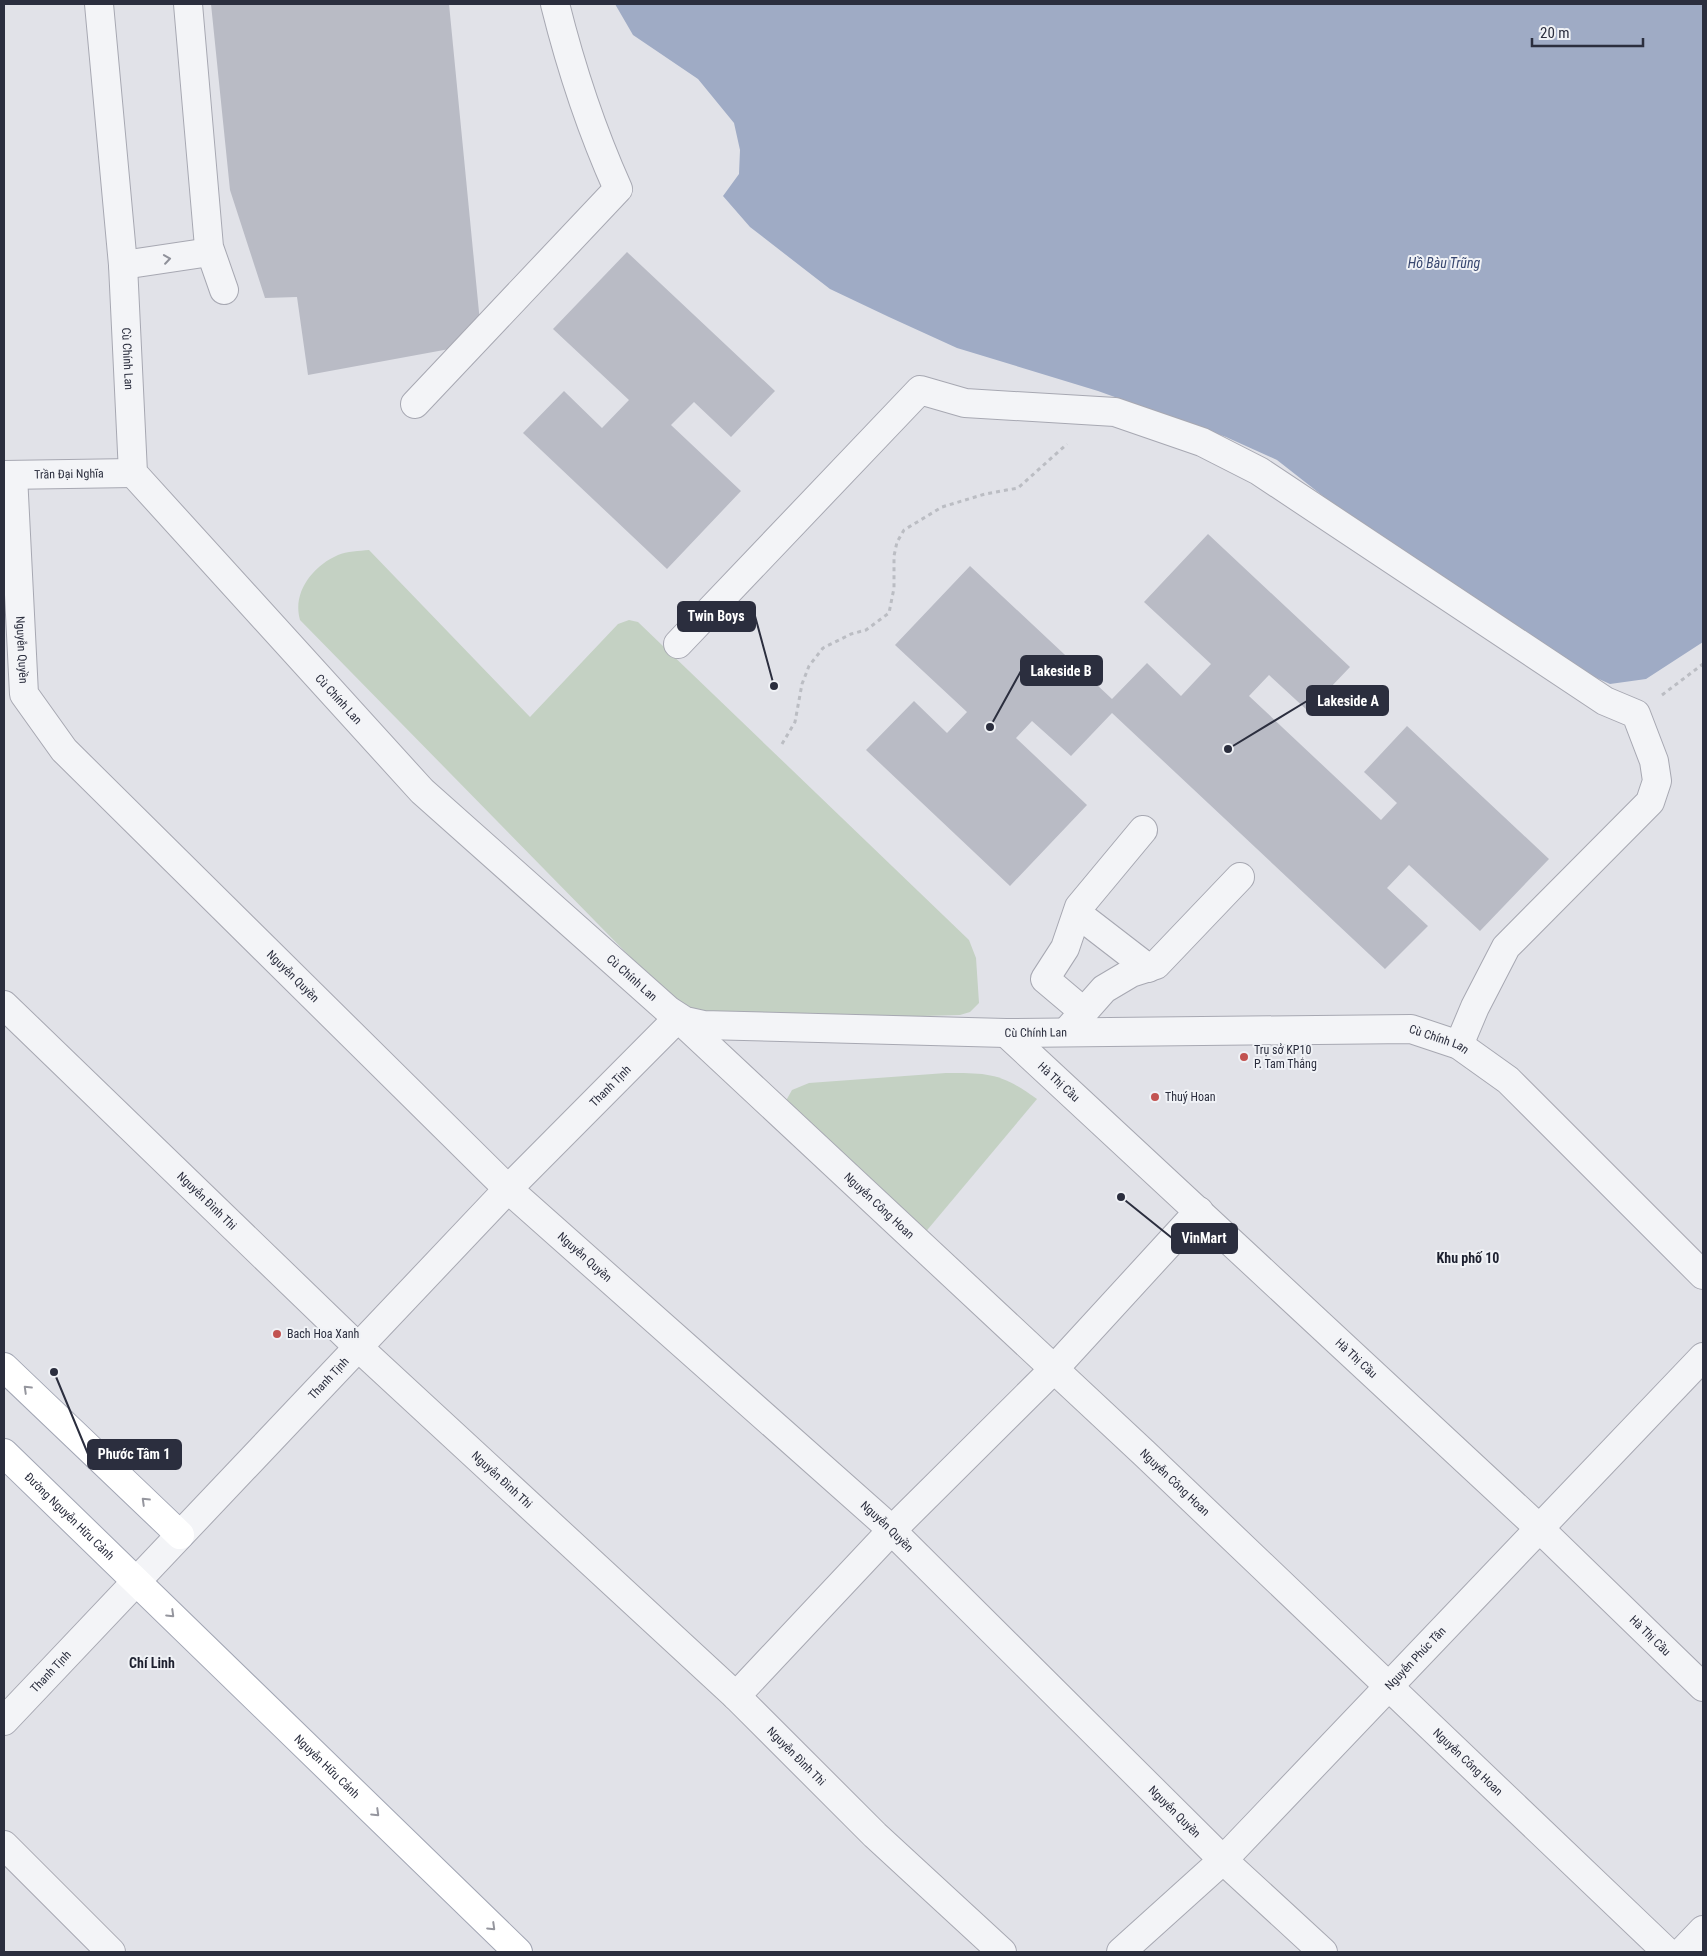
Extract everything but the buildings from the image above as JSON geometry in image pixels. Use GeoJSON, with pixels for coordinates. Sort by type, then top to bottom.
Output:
{"type":"FeatureCollection","features":[{"type":"Feature","properties":{"kind":"main road"},"geometry":{"type":"LineString","coordinates":[[4,1367],[180,1535]]}},
{"type":"Feature","properties":{"kind":"main road","name":"Đường Nguyễn Hữu Cảnh"},"geometry":{"type":"LineString","coordinates":[[4,1453],[136,1580]]}},
{"type":"Feature","properties":{"kind":"main road","name":"Nguyễn Hữu Cảnh"},"geometry":{"type":"LineString","coordinates":[[136,1580],[518,1952]]}},
{"type":"Feature","properties":{"kind":"street","name":"Cù Chính Lan"},"geometry":{"type":"LineString","coordinates":[[99,4],[123,265],[133,473],[422,791],[678,1018],[692,1024],[703,1025],[1006,1033],[1075,1022],[1411,1029],[1459,1045],[1508,1080],[1703,1275]]}},
{"type":"Feature","properties":{"kind":"street"},"geometry":{"type":"LineString","coordinates":[[188,4],[210,252],[224,290]]}},
{"type":"Feature","properties":{"kind":"street"},"geometry":{"type":"LineString","coordinates":[[415,404],[618,190],[598,145],[568,57],[555,4]]}},
{"type":"Feature","properties":{"kind":"street"},"geometry":{"type":"LineString","coordinates":[[123,265],[210,252]]}},
{"type":"Feature","properties":{"kind":"street"},"geometry":{"type":"LineString","coordinates":[[678,644],[920,390],[965,403],[1115,412],[1202,442],[1259,471],[1605,701],[1636,714],[1654,761],[1657,781],[1650,802],[1506,947],[1474,1007],[1459,1045]]}},
{"type":"Feature","properties":{"kind":"street","name":"Trần Đại Nghĩa"},"geometry":{"type":"LineString","coordinates":[[9,475],[133,473]]}},
{"type":"Feature","properties":{"kind":"street","name":"Nguyễn Quyền"},"geometry":{"type":"LineString","coordinates":[[9,475],[24,694],[64,750],[508,1189],[892,1530],[1223,1860],[1323,1952]]}},
{"type":"Feature","properties":{"kind":"street"},"geometry":{"type":"LineString","coordinates":[[1143,830],[1079,907],[1065,948],[1046,979],[1075,1022],[1104,989],[1131,973],[1156,965],[1240,877]]}},
{"type":"Feature","properties":{"kind":"street"},"geometry":{"type":"LineString","coordinates":[[1078,914],[1148,968]]}},
{"type":"Feature","properties":{"kind":"street","name":"Nguyễn Đình Thi"},"geometry":{"type":"LineString","coordinates":[[4,1004],[358,1347],[736,1696],[875,1835],[1002,1952]]}},
{"type":"Feature","properties":{"kind":"street","name":"Thanh Tịnh"},"geometry":{"type":"LineString","coordinates":[[4,1721],[508,1189],[678,1018]]}},
{"type":"Feature","properties":{"kind":"street","name":"Nguyễn Công Hoan"},"geometry":{"type":"LineString","coordinates":[[678,1018],[1054,1369],[1667,1952]]}},
{"type":"Feature","properties":{"kind":"street","name":"Hà Thị Cầu"},"geometry":{"type":"LineString","coordinates":[[1006,1033],[1540,1529],[1703,1687]]}},
{"type":"Feature","properties":{"kind":"street"},"geometry":{"type":"LineString","coordinates":[[736,1696],[892,1530],[1054,1369],[1199,1211]]}},
{"type":"Feature","properties":{"kind":"street","name":"Nguyễn Phúc Tần"},"geometry":{"type":"LineString","coordinates":[[1122,1952],[1223,1860],[1703,1357]]}},
{"type":"Feature","properties":{"kind":"street"},"geometry":{"type":"LineString","coordinates":[[4,1845],[111,1952]]}},
{"type":"Feature","properties":{"kind":"street"},"geometry":{"type":"LineString","coordinates":[[1682,1952],[1703,1930]]}},
{"type":"Feature","properties":{"kind":"path"},"geometry":{"type":"LineString","coordinates":[[782,744],[795,722],[802,684],[809,666],[823,648],[851,634],[866,630],[889,613],[894,588],[894,556],[897,542],[904,530],[942,507],[985,494],[1018,488],[1102,412]]}},
{"type":"Feature","properties":{"kind":"path"},"geometry":{"type":"LineString","coordinates":[[1636,714],[1703,664]]}},
{"type":"Feature","properties":{"kind":"green space"},"geometry":{"type":"Polygon","coordinates":[[[369,550],[530,717],[618,624],[629,620],[638,622],[969,940],[976,958],[979,1003],[970,1012],[960,1015],[738,1021],[699,1014],[677,999],[644,971],[300,620],[299,600],[302,590],[313,573],[320,566],[338,555],[369,550]]]}},
{"type":"Feature","properties":{"kind":"green space"},"geometry":{"type":"Polygon","coordinates":[[[946,1073],[973,1073],[994,1076],[1014,1084],[1037,1099],[918,1241],[783,1106],[792,1090],[809,1083],[946,1073]]]}},
{"type":"Feature","properties":{"kind":"water","name":"Hồ Bàu Trũng"},"geometry":{"type":"Polygon","coordinates":[[[615,4],[1703,4],[1703,642],[1646,679],[1610,684],[1568,665],[1351,518],[1277,460],[1226,437],[1098,391],[957,348],[830,289],[750,227],[723,196],[739,174],[740,150],[734,123],[698,79],[633,35],[615,4]]]}},
{"type":"Feature","properties":{"kind":"place","name":"Twin Boys"},"geometry":{"type":"Point","coordinates":[774,686]}},
{"type":"Feature","properties":{"kind":"place","name":"Lakeside B"},"geometry":{"type":"Point","coordinates":[990,727]}},
{"type":"Feature","properties":{"kind":"place","name":"Lakeside A"},"geometry":{"type":"Point","coordinates":[1228,749]}},
{"type":"Feature","properties":{"kind":"place","name":"Trụ sở KP10 P. Tam Thắng"},"geometry":{"type":"Point","coordinates":[1244,1057]}},
{"type":"Feature","properties":{"kind":"place","name":"Thuý Hoan"},"geometry":{"type":"Point","coordinates":[1155,1097]}},
{"type":"Feature","properties":{"kind":"place","name":"VinMart"},"geometry":{"type":"Point","coordinates":[1121,1197]}},
{"type":"Feature","properties":{"kind":"place","name":"Bach Hoa Xanh"},"geometry":{"type":"Point","coordinates":[277,1334]}},
{"type":"Feature","properties":{"kind":"place","name":"Phước Tâm 1"},"geometry":{"type":"Point","coordinates":[54,1372]}},
{"type":"Feature","properties":{"kind":"district","name":"Khu phố 10"},"geometry":{"type":"Point","coordinates":[1468,1258]}},
{"type":"Feature","properties":{"kind":"district","name":"Chí Linh"},"geometry":{"type":"Point","coordinates":[152,1663]}}]}
